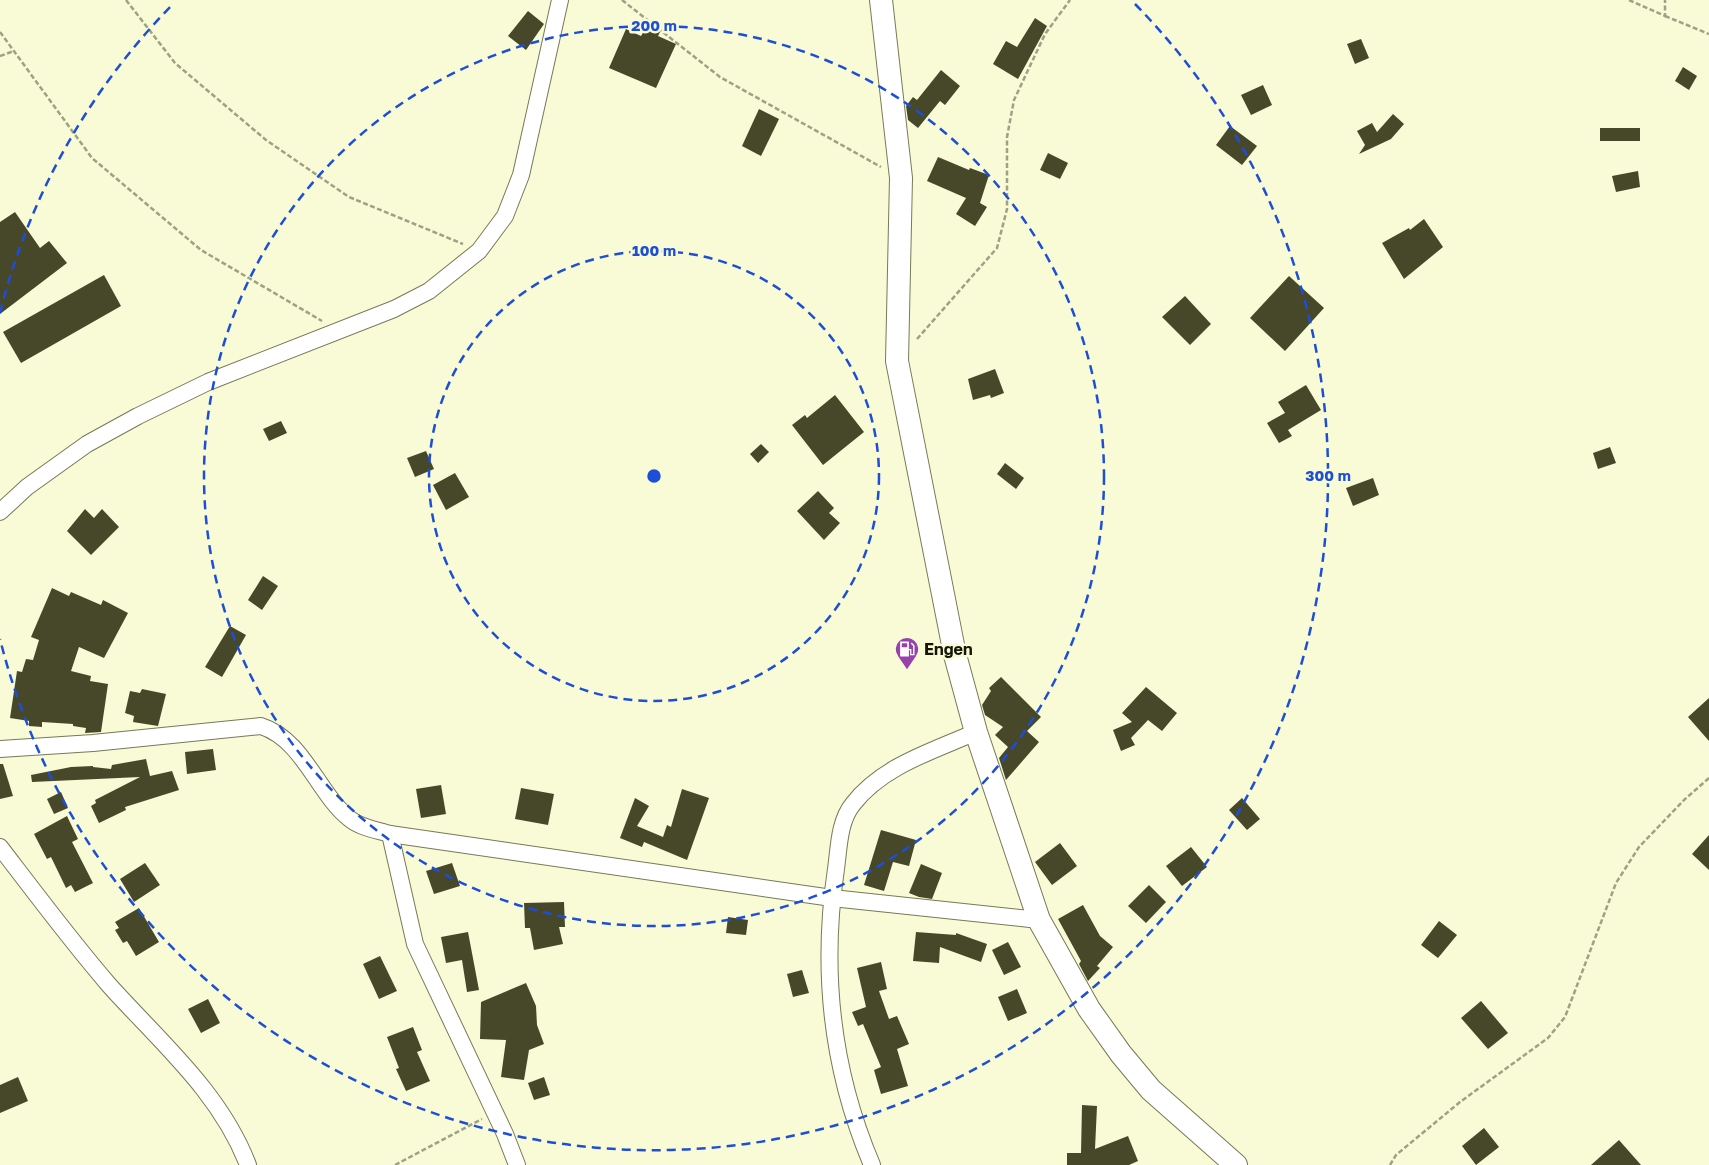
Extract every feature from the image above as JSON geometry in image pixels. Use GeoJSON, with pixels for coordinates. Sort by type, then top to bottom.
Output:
{"type":"FeatureCollection","features":[{"type":"Feature","properties":{"kind":"main road"},"geometry":{"type":"LineString","coordinates":[[881,0],[901,178],[898,361],[955,656],[976,732],[1039,920],[1089,1009],[1120,1054],[1151,1090],[1236,1165]]}},
{"type":"Feature","properties":{"kind":"street"},"geometry":{"type":"LineString","coordinates":[[0,512],[27,487],[87,444],[138,416],[208,382],[394,309],[428,290],[479,251],[505,216],[521,174],[560,0]]}},
{"type":"Feature","properties":{"kind":"street"},"geometry":{"type":"LineString","coordinates":[[0,749],[94,743],[261,726],[271,729],[289,744],[332,800],[351,820],[390,834],[832,898],[1039,920]]}},
{"type":"Feature","properties":{"kind":"street"},"geometry":{"type":"LineString","coordinates":[[872,1165],[856,1127],[838,1057],[831,1003],[829,965],[832,898],[842,828],[852,805],[879,778],[902,765],[976,732]]}},
{"type":"Feature","properties":{"kind":"street"},"geometry":{"type":"LineString","coordinates":[[390,834],[415,944],[495,1113],[517,1165]]}},
{"type":"Feature","properties":{"kind":"street"},"geometry":{"type":"LineString","coordinates":[[0,847],[109,985],[195,1078],[224,1116],[239,1141],[248,1165]]}},
{"type":"Feature","properties":{"kind":"path"},"geometry":{"type":"LineString","coordinates":[[126,0],[175,63],[266,140],[349,197],[479,251]]}},
{"type":"Feature","properties":{"kind":"path"},"geometry":{"type":"LineString","coordinates":[[622,0],[720,77],[901,178]]}},
{"type":"Feature","properties":{"kind":"path"},"geometry":{"type":"LineString","coordinates":[[917,339],[997,248],[1007,209],[1008,137],[1014,100],[1045,34],[1070,0]]}},
{"type":"Feature","properties":{"kind":"path"},"geometry":{"type":"LineString","coordinates":[[1629,0],[1709,34]]}},
{"type":"Feature","properties":{"kind":"path"},"geometry":{"type":"LineString","coordinates":[[1664,0],[1665,16]]}},
{"type":"Feature","properties":{"kind":"path"},"geometry":{"type":"LineString","coordinates":[[0,32],[92,158],[202,250],[341,331]]}},
{"type":"Feature","properties":{"kind":"path"},"geometry":{"type":"LineString","coordinates":[[0,56],[14,51]]}},
{"type":"Feature","properties":{"kind":"path"},"geometry":{"type":"LineString","coordinates":[[1390,1165],[1396,1155],[1460,1102],[1548,1038],[1565,1017],[1616,883],[1639,847],[1684,800],[1709,778]]}},
{"type":"Feature","properties":{"kind":"path"},"geometry":{"type":"LineString","coordinates":[[395,1165],[495,1113]]}},
{"type":"Feature","properties":{"kind":"building"},"geometry":{"type":"Polygon","coordinates":[[[528,11],[544,24],[526,50],[508,36],[528,11]]]}},
{"type":"Feature","properties":{"kind":"building"},"geometry":{"type":"Polygon","coordinates":[[[1035,18],[1047,26],[1018,79],[993,64],[1006,41],[1017,47],[1035,18]]]}},
{"type":"Feature","properties":{"kind":"building"},"geometry":{"type":"Polygon","coordinates":[[[649,23],[661,30],[658,36],[676,44],[656,88],[609,68],[626,29],[641,36],[649,23]]]}},
{"type":"Feature","properties":{"kind":"building"},"geometry":{"type":"Polygon","coordinates":[[[1361,39],[1369,58],[1355,64],[1347,44],[1361,39]]]}},
{"type":"Feature","properties":{"kind":"building"},"geometry":{"type":"Polygon","coordinates":[[[1683,67],[1697,76],[1689,90],[1675,81],[1683,67]]]}},
{"type":"Feature","properties":{"kind":"building"},"geometry":{"type":"Polygon","coordinates":[[[941,70],[960,86],[945,105],[940,101],[918,128],[908,120],[906,106],[913,97],[917,100],[941,70]]]}},
{"type":"Feature","properties":{"kind":"building"},"geometry":{"type":"Polygon","coordinates":[[[1263,85],[1272,105],[1251,115],[1241,95],[1263,85]]]}},
{"type":"Feature","properties":{"kind":"building"},"geometry":{"type":"Polygon","coordinates":[[[759,109],[779,119],[761,156],[742,146],[759,109]]]}},
{"type":"Feature","properties":{"kind":"building"},"geometry":{"type":"Polygon","coordinates":[[[1393,114],[1404,124],[1391,139],[1359,154],[1365,145],[1357,131],[1372,123],[1377,132],[1393,114]]]}},
{"type":"Feature","properties":{"kind":"building"},"geometry":{"type":"Polygon","coordinates":[[[1230,126],[1257,146],[1242,165],[1216,145],[1230,126]]]}},
{"type":"Feature","properties":{"kind":"building"},"geometry":{"type":"Polygon","coordinates":[[[1600,128],[1640,128],[1640,141],[1600,141],[1600,128]]]}},
{"type":"Feature","properties":{"kind":"building"},"geometry":{"type":"Polygon","coordinates":[[[1048,153],[1068,163],[1060,179],[1040,170],[1048,153]]]}},
{"type":"Feature","properties":{"kind":"building"},"geometry":{"type":"Polygon","coordinates":[[[938,157],[969,170],[970,168],[989,175],[980,203],[987,207],[975,226],[956,214],[966,198],[927,181],[938,157]]]}},
{"type":"Feature","properties":{"kind":"building"},"geometry":{"type":"Polygon","coordinates":[[[1638,171],[1640,187],[1616,192],[1612,176],[1638,171]]]}},
{"type":"Feature","properties":{"kind":"building"},"geometry":{"type":"Polygon","coordinates":[[[15,212],[40,248],[49,241],[67,263],[0,314],[0,222],[15,212]]]}},
{"type":"Feature","properties":{"kind":"building"},"geometry":{"type":"Polygon","coordinates":[[[1424,219],[1443,247],[1404,279],[1382,243],[1409,228],[1410,230],[1424,219]]]}},
{"type":"Feature","properties":{"kind":"building"},"geometry":{"type":"Polygon","coordinates":[[[104,275],[121,306],[21,363],[3,332],[104,275]]]}},
{"type":"Feature","properties":{"kind":"building"},"geometry":{"type":"Polygon","coordinates":[[[1289,276],[1324,308],[1285,351],[1250,318],[1289,276]]]}},
{"type":"Feature","properties":{"kind":"building"},"geometry":{"type":"Polygon","coordinates":[[[1185,296],[1211,324],[1190,345],[1162,317],[1185,296]]]}},
{"type":"Feature","properties":{"kind":"building"},"geometry":{"type":"Polygon","coordinates":[[[995,369],[1004,393],[991,398],[990,395],[973,400],[968,379],[995,369]]]}},
{"type":"Feature","properties":{"kind":"building"},"geometry":{"type":"Polygon","coordinates":[[[1306,385],[1321,410],[1288,430],[1292,436],[1279,443],[1267,423],[1285,413],[1278,402],[1306,385]]]}},
{"type":"Feature","properties":{"kind":"building"},"geometry":{"type":"Polygon","coordinates":[[[835,395],[864,432],[823,465],[792,425],[805,415],[807,418],[835,395]]]}},
{"type":"Feature","properties":{"kind":"building"},"geometry":{"type":"Polygon","coordinates":[[[281,421],[287,433],[269,441],[263,429],[281,421]]]}},
{"type":"Feature","properties":{"kind":"building"},"geometry":{"type":"Polygon","coordinates":[[[761,444],[769,452],[758,463],[750,454],[761,444]]]}},
{"type":"Feature","properties":{"kind":"building"},"geometry":{"type":"Polygon","coordinates":[[[1610,447],[1616,463],[1598,469],[1593,453],[1610,447]]]}},
{"type":"Feature","properties":{"kind":"building"},"geometry":{"type":"Polygon","coordinates":[[[426,451],[434,469],[415,477],[407,458],[426,451]]]}},
{"type":"Feature","properties":{"kind":"building"},"geometry":{"type":"Polygon","coordinates":[[[1005,463],[1024,478],[1016,489],[997,474],[1005,463]]]}},
{"type":"Feature","properties":{"kind":"building"},"geometry":{"type":"Polygon","coordinates":[[[455,473],[469,497],[446,510],[433,485],[455,473]]]}},
{"type":"Feature","properties":{"kind":"building"},"geometry":{"type":"Polygon","coordinates":[[[1373,478],[1379,495],[1353,506],[1346,488],[1373,478]]]}},
{"type":"Feature","properties":{"kind":"building"},"geometry":{"type":"Polygon","coordinates":[[[818,491],[834,508],[829,513],[840,523],[824,540],[797,511],[818,491]]]}},
{"type":"Feature","properties":{"kind":"building"},"geometry":{"type":"Polygon","coordinates":[[[85,509],[94,518],[102,509],[119,527],[91,555],[67,531],[85,509]]]}},
{"type":"Feature","properties":{"kind":"building"},"geometry":{"type":"Polygon","coordinates":[[[263,576],[278,586],[262,610],[248,600],[263,576]]]}},
{"type":"Feature","properties":{"kind":"building"},"geometry":{"type":"Polygon","coordinates":[[[52,588],[69,596],[71,592],[101,605],[103,600],[128,613],[104,658],[79,647],[71,671],[91,676],[90,681],[108,684],[101,732],[85,733],[86,728],[73,726],[73,724],[42,722],[42,727],[29,726],[29,721],[10,718],[17,671],[22,672],[26,659],[33,660],[39,640],[31,637],[52,588]]]}},
{"type":"Feature","properties":{"kind":"building"},"geometry":{"type":"Polygon","coordinates":[[[230,626],[246,635],[222,677],[205,667],[230,626]]]}},
{"type":"Feature","properties":{"kind":"building"},"geometry":{"type":"Polygon","coordinates":[[[1001,677],[1041,717],[1027,731],[1039,742],[1006,780],[999,758],[1008,747],[995,735],[1003,727],[985,715],[982,705],[991,691],[989,688],[1001,677]]]}},
{"type":"Feature","properties":{"kind":"building"},"geometry":{"type":"Polygon","coordinates":[[[1146,687],[1177,713],[1162,731],[1148,720],[1131,738],[1135,745],[1121,751],[1113,730],[1132,722],[1122,713],[1146,687]]]}},
{"type":"Feature","properties":{"kind":"building"},"geometry":{"type":"Polygon","coordinates":[[[142,689],[166,694],[158,726],[133,722],[134,716],[125,713],[130,691],[140,693],[142,689]]]}},
{"type":"Feature","properties":{"kind":"building"},"geometry":{"type":"Polygon","coordinates":[[[1709,698],[1709,741],[1688,717],[1709,698]]]}},
{"type":"Feature","properties":{"kind":"building"},"geometry":{"type":"Polygon","coordinates":[[[213,749],[216,770],[187,774],[185,752],[213,749]]]}},
{"type":"Feature","properties":{"kind":"building"},"geometry":{"type":"Polygon","coordinates":[[[146,759],[150,776],[172,771],[179,790],[125,807],[126,810],[99,823],[91,806],[96,803],[95,800],[140,777],[32,782],[31,775],[71,767],[93,766],[111,769],[112,765],[146,759]]]}},
{"type":"Feature","properties":{"kind":"building"},"geometry":{"type":"Polygon","coordinates":[[[0,764],[3,764],[13,796],[0,799],[0,764]]]}},
{"type":"Feature","properties":{"kind":"building"},"geometry":{"type":"Polygon","coordinates":[[[441,785],[446,814],[421,818],[416,789],[441,785]]]}},
{"type":"Feature","properties":{"kind":"building"},"geometry":{"type":"Polygon","coordinates":[[[521,788],[554,794],[548,825],[515,819],[521,788]]]}},
{"type":"Feature","properties":{"kind":"building"},"geometry":{"type":"Polygon","coordinates":[[[682,789],[709,798],[687,860],[644,842],[642,847],[620,838],[635,798],[649,806],[637,826],[663,837],[667,825],[671,827],[682,789]]]}},
{"type":"Feature","properties":{"kind":"building"},"geometry":{"type":"Polygon","coordinates":[[[61,792],[68,808],[54,814],[47,799],[61,792]]]}},
{"type":"Feature","properties":{"kind":"building"},"geometry":{"type":"Polygon","coordinates":[[[1242,798],[1260,819],[1247,830],[1229,810],[1242,798]]]}},
{"type":"Feature","properties":{"kind":"building"},"geometry":{"type":"Polygon","coordinates":[[[67,816],[78,839],[72,842],[93,883],[75,892],[71,885],[66,888],[51,857],[47,859],[34,834],[67,816]]]}},
{"type":"Feature","properties":{"kind":"building"},"geometry":{"type":"Polygon","coordinates":[[[881,830],[916,840],[909,866],[893,862],[884,891],[864,885],[881,830]]]}},
{"type":"Feature","properties":{"kind":"building"},"geometry":{"type":"Polygon","coordinates":[[[1709,835],[1709,870],[1692,854],[1709,835]]]}},
{"type":"Feature","properties":{"kind":"building"},"geometry":{"type":"Polygon","coordinates":[[[1060,843],[1077,866],[1052,885],[1035,862],[1060,843]]]}},
{"type":"Feature","properties":{"kind":"building"},"geometry":{"type":"Polygon","coordinates":[[[1191,847],[1207,867],[1182,886],[1166,866],[1191,847]]]}},
{"type":"Feature","properties":{"kind":"building"},"geometry":{"type":"Polygon","coordinates":[[[145,863],[160,885],[134,902],[120,879],[145,863]]]}},
{"type":"Feature","properties":{"kind":"building"},"geometry":{"type":"Polygon","coordinates":[[[452,863],[460,886],[434,894],[426,871],[452,863]]]}},
{"type":"Feature","properties":{"kind":"building"},"geometry":{"type":"Polygon","coordinates":[[[921,864],[942,873],[932,899],[909,893],[921,864]]]}},
{"type":"Feature","properties":{"kind":"building"},"geometry":{"type":"Polygon","coordinates":[[[1149,885],[1166,902],[1146,923],[1128,906],[1149,885]]]}},
{"type":"Feature","properties":{"kind":"building"},"geometry":{"type":"Polygon","coordinates":[[[564,902],[565,927],[559,927],[563,944],[534,950],[530,928],[525,928],[524,903],[564,902]]]}},
{"type":"Feature","properties":{"kind":"building"},"geometry":{"type":"Polygon","coordinates":[[[1083,905],[1100,936],[1113,947],[1097,966],[1100,968],[1088,981],[1079,964],[1081,961],[1058,919],[1083,905]]]}},
{"type":"Feature","properties":{"kind":"building"},"geometry":{"type":"Polygon","coordinates":[[[139,908],[159,942],[136,956],[127,941],[123,943],[115,930],[119,928],[115,922],[139,908]]]}},
{"type":"Feature","properties":{"kind":"building"},"geometry":{"type":"Polygon","coordinates":[[[728,917],[748,920],[746,935],[726,933],[728,917]]]}},
{"type":"Feature","properties":{"kind":"building"},"geometry":{"type":"Polygon","coordinates":[[[1439,921],[1457,935],[1438,958],[1421,945],[1439,921]]]}},
{"type":"Feature","properties":{"kind":"building"},"geometry":{"type":"Polygon","coordinates":[[[468,932],[479,990],[467,992],[462,960],[446,963],[441,937],[468,932]]]}},
{"type":"Feature","properties":{"kind":"building"},"geometry":{"type":"Polygon","coordinates":[[[916,932],[956,935],[956,933],[987,944],[981,962],[940,947],[939,963],[913,961],[916,932]]]}},
{"type":"Feature","properties":{"kind":"building"},"geometry":{"type":"Polygon","coordinates":[[[1008,942],[1021,967],[1004,975],[992,950],[1008,942]]]}},
{"type":"Feature","properties":{"kind":"building"},"geometry":{"type":"Polygon","coordinates":[[[380,956],[397,991],[379,999],[363,964],[380,956]]]}},
{"type":"Feature","properties":{"kind":"building"},"geometry":{"type":"Polygon","coordinates":[[[881,962],[887,989],[879,991],[889,1019],[897,1016],[909,1044],[897,1049],[908,1086],[881,1094],[874,1070],[881,1067],[863,1024],[858,1026],[852,1012],[866,1007],[857,968],[881,962]]]}},
{"type":"Feature","properties":{"kind":"building"},"geometry":{"type":"Polygon","coordinates":[[[802,970],[809,993],[793,997],[787,974],[802,970]]]}},
{"type":"Feature","properties":{"kind":"building"},"geometry":{"type":"Polygon","coordinates":[[[526,983],[536,1006],[537,1025],[544,1044],[529,1050],[524,1080],[501,1077],[506,1040],[480,1039],[481,1002],[526,983]]]}},
{"type":"Feature","properties":{"kind":"building"},"geometry":{"type":"Polygon","coordinates":[[[1017,989],[1027,1013],[1008,1021],[998,997],[1017,989]]]}},
{"type":"Feature","properties":{"kind":"building"},"geometry":{"type":"Polygon","coordinates":[[[208,999],[220,1023],[201,1033],[188,1009],[208,999]]]}},
{"type":"Feature","properties":{"kind":"building"},"geometry":{"type":"Polygon","coordinates":[[[1481,1001],[1508,1033],[1488,1049],[1461,1018],[1481,1001]]]}},
{"type":"Feature","properties":{"kind":"building"},"geometry":{"type":"Polygon","coordinates":[[[413,1027],[422,1050],[417,1052],[430,1081],[406,1091],[396,1069],[399,1068],[387,1037],[413,1027]]]}},
{"type":"Feature","properties":{"kind":"building"},"geometry":{"type":"Polygon","coordinates":[[[18,1077],[28,1101],[0,1113],[0,1085],[18,1077]]]}},
{"type":"Feature","properties":{"kind":"building"},"geometry":{"type":"Polygon","coordinates":[[[544,1077],[550,1095],[534,1100],[528,1083],[544,1077]]]}},
{"type":"Feature","properties":{"kind":"building"},"geometry":{"type":"Polygon","coordinates":[[[1082,1105],[1097,1106],[1095,1149],[1128,1136],[1138,1161],[1129,1165],[1067,1165],[1067,1153],[1081,1153],[1082,1105]]]}},
{"type":"Feature","properties":{"kind":"building"},"geometry":{"type":"Polygon","coordinates":[[[1484,1128],[1499,1147],[1476,1165],[1462,1146],[1484,1128]]]}},
{"type":"Feature","properties":{"kind":"building"},"geometry":{"type":"Polygon","coordinates":[[[1619,1140],[1641,1165],[1591,1165],[1619,1140]]]}},
{"type":"Feature","properties":{"kind":"place","name":"Engen"},"geometry":{"type":"Point","coordinates":[907,670]}}]}
